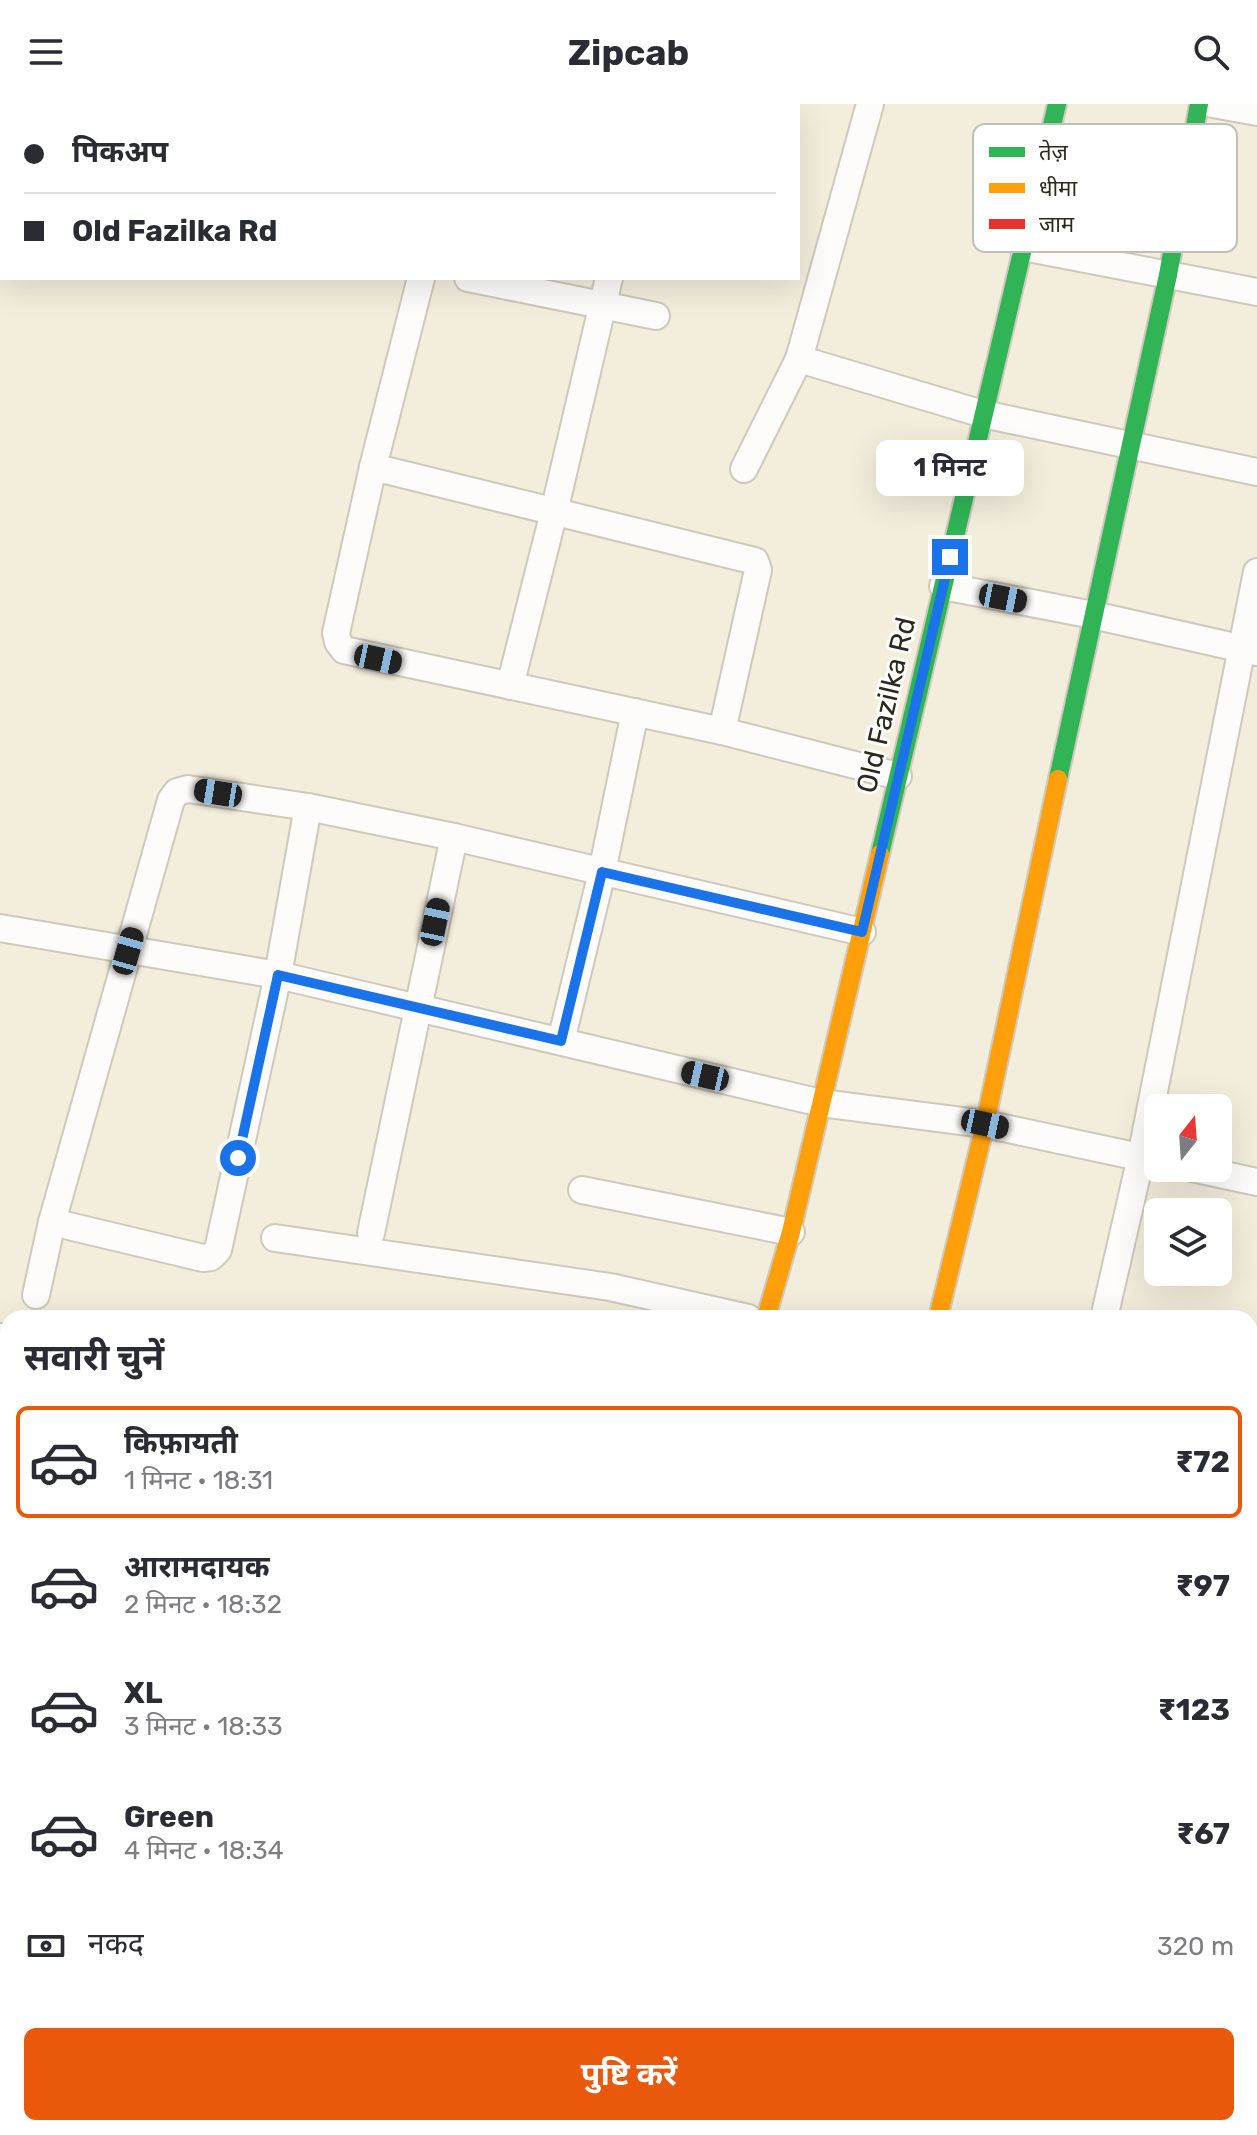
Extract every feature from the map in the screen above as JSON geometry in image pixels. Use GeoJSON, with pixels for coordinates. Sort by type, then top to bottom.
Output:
{"type":"FeatureCollection","features":[{"type":"Feature","properties":{"kind":"main road","name":"Old Fazilka Rd"},"geometry":{"type":"LineString","coordinates":[[1052,124],[1057,104]]}},
{"type":"Feature","properties":{"kind":"main road"},"geometry":{"type":"LineString","coordinates":[[1195,124],[1199,104]]}},
{"type":"Feature","properties":{"kind":"main road","name":"Old Fazilka Rd"},"geometry":{"type":"LineString","coordinates":[[768,1310],[791,1232],[1022,252]]}},
{"type":"Feature","properties":{"kind":"main road"},"geometry":{"type":"LineString","coordinates":[[940,1310],[985,1124],[1172,252]]}},
{"type":"Feature","properties":{"kind":"street"},"geometry":{"type":"LineString","coordinates":[[744,469],[799,359],[870,104]]}},
{"type":"Feature","properties":{"kind":"street"},"geometry":{"type":"LineString","coordinates":[[1213,104],[1257,112]]}},
{"type":"Feature","properties":{"kind":"street"},"geometry":{"type":"LineString","coordinates":[[1049,252],[1257,292]]}},
{"type":"Feature","properties":{"kind":"street"},"geometry":{"type":"LineString","coordinates":[[420,280],[373,467],[336,633],[344,650],[722,731],[898,776]]}},
{"type":"Feature","properties":{"kind":"street"},"geometry":{"type":"LineString","coordinates":[[478,280],[656,316]]}},
{"type":"Feature","properties":{"kind":"street"},"geometry":{"type":"LineString","coordinates":[[510,686],[609,280]]}},
{"type":"Feature","properties":{"kind":"street"},"geometry":{"type":"LineString","coordinates":[[799,359],[983,414],[1257,472]]}},
{"type":"Feature","properties":{"kind":"street"},"geometry":{"type":"LineString","coordinates":[[373,467],[755,561],[758,570],[722,731]]}},
{"type":"Feature","properties":{"kind":"street"},"geometry":{"type":"LineString","coordinates":[[1163,1094],[1250,650],[1257,572]]}},
{"type":"Feature","properties":{"kind":"street"},"geometry":{"type":"LineString","coordinates":[[943,586],[1250,650]]}},
{"type":"Feature","properties":{"kind":"street"},"geometry":{"type":"LineString","coordinates":[[561,1041],[602,872],[635,712]]}},
{"type":"Feature","properties":{"kind":"street"},"geometry":{"type":"LineString","coordinates":[[36,1295],[52,1222],[171,800],[177,792],[188,789],[308,807],[454,837],[862,932]]}},
{"type":"Feature","properties":{"kind":"street"},"geometry":{"type":"LineString","coordinates":[[52,1222],[203,1258],[211,1257],[218,1250],[278,975],[308,807]]}},
{"type":"Feature","properties":{"kind":"street"},"geometry":{"type":"LineString","coordinates":[[371,1233],[454,837]]}},
{"type":"Feature","properties":{"kind":"street"},"geometry":{"type":"LineString","coordinates":[[0,928],[278,975],[821,1103],[985,1124],[1144,1158]]}},
{"type":"Feature","properties":{"kind":"street"},"geometry":{"type":"LineString","coordinates":[[1232,1177],[1257,1182]]}},
{"type":"Feature","properties":{"kind":"street"},"geometry":{"type":"LineString","coordinates":[[1106,1310],[1144,1180]]}},
{"type":"Feature","properties":{"kind":"street"},"geometry":{"type":"LineString","coordinates":[[582,1190],[791,1232]]}},
{"type":"Feature","properties":{"kind":"street"},"geometry":{"type":"LineString","coordinates":[[275,1238],[610,1287],[712,1310]]}},
{"type":"Feature","properties":{"kind":"traffic: fast"},"geometry":{"type":"LineString","coordinates":[[1052,124],[1057,104]]}},
{"type":"Feature","properties":{"kind":"traffic: fast"},"geometry":{"type":"LineString","coordinates":[[1195,124],[1199,104]]}},
{"type":"Feature","properties":{"kind":"traffic: fast"},"geometry":{"type":"LineString","coordinates":[[880,854],[1022,252]]}},
{"type":"Feature","properties":{"kind":"traffic: fast"},"geometry":{"type":"LineString","coordinates":[[1058,779],[1172,252]]}},
{"type":"Feature","properties":{"kind":"traffic: slow"},"geometry":{"type":"LineString","coordinates":[[940,1310],[985,1124],[1058,779]]}},
{"type":"Feature","properties":{"kind":"traffic: slow"},"geometry":{"type":"LineString","coordinates":[[768,1310],[791,1232],[880,854]]}},
{"type":"Feature","properties":{"kind":"route"},"geometry":{"type":"LineString","coordinates":[[238,1158],[278,975],[561,1041],[602,872],[862,932],[950,557]]}}]}
